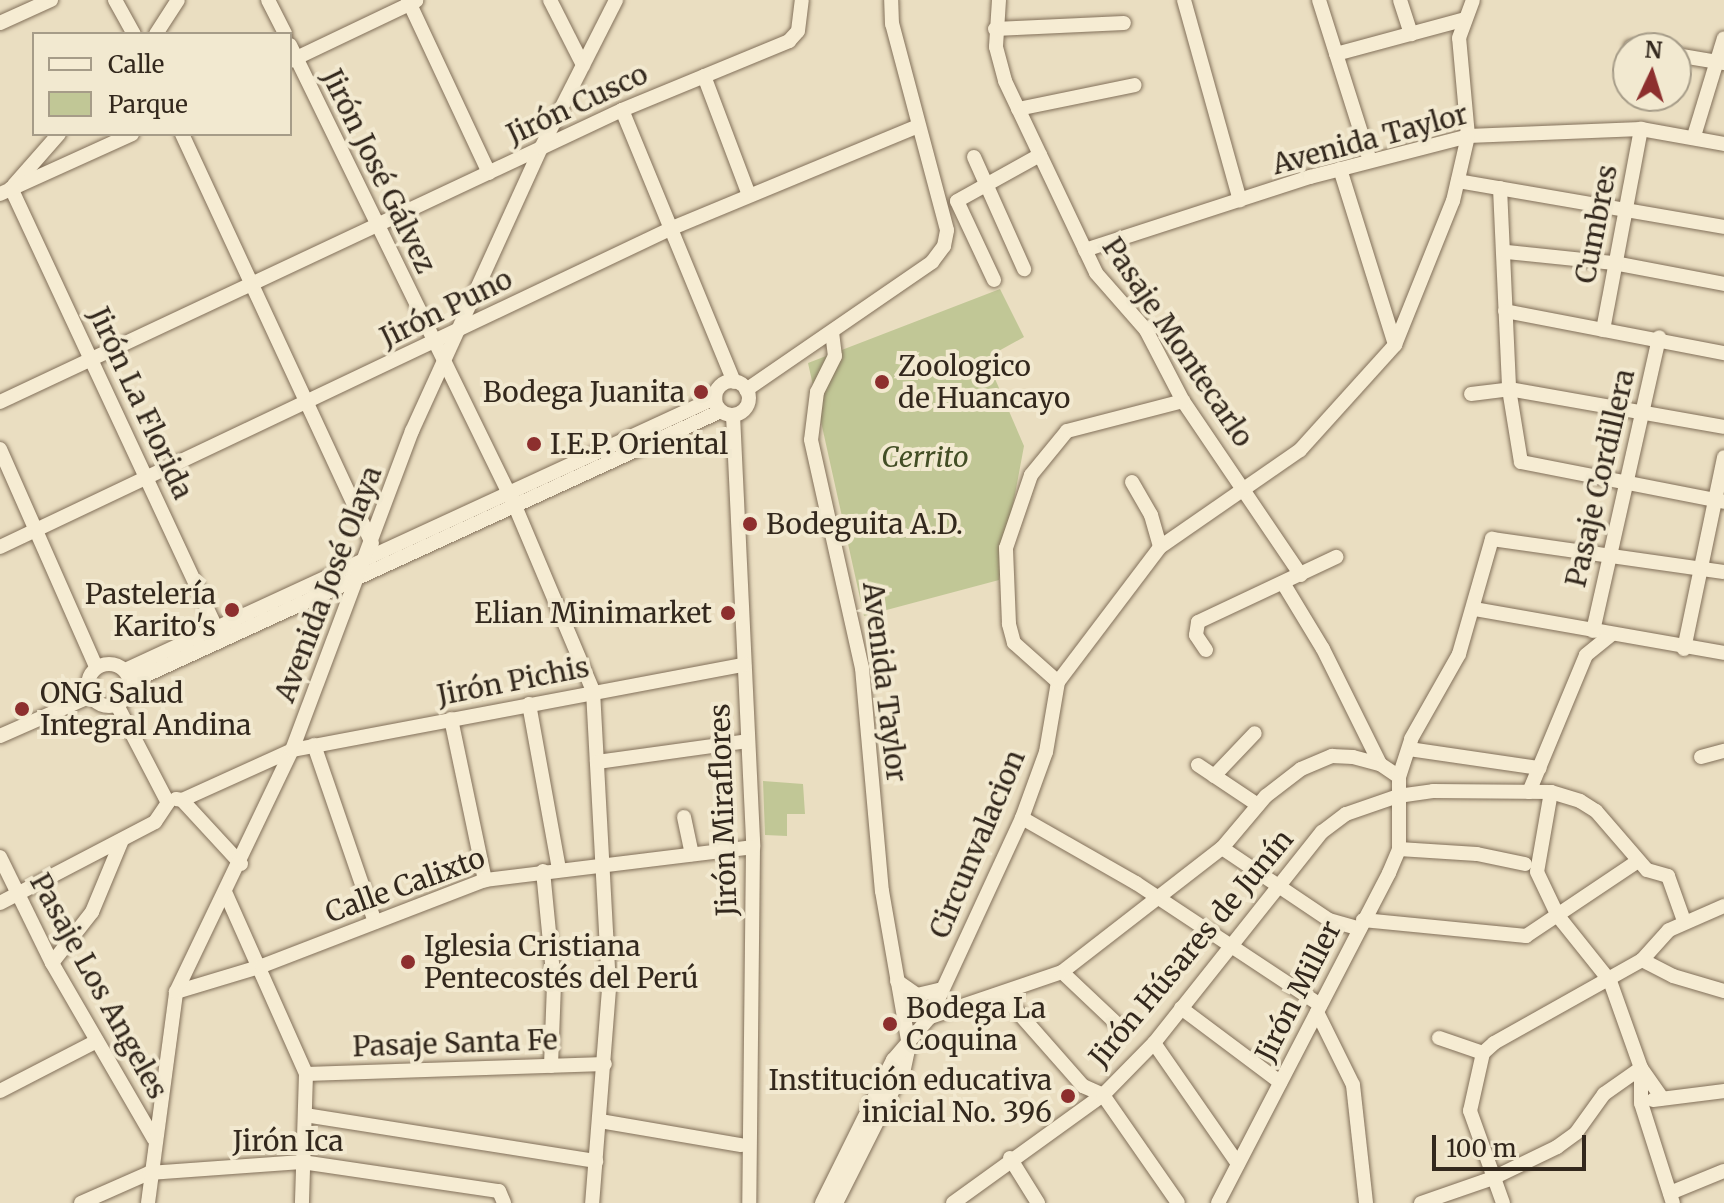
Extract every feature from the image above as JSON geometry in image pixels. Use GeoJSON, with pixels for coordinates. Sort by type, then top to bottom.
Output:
{"type":"FeatureCollection","features":[{"type":"Feature","properties":{"kind":"street"},"geometry":{"type":"LineString","coordinates":[[0,23],[51,0]]}},
{"type":"Feature","properties":{"kind":"street"},"geometry":{"type":"LineString","coordinates":[[115,0],[133,32]]}},
{"type":"Feature","properties":{"kind":"street"},"geometry":{"type":"LineString","coordinates":[[157,32],[178,0]]}},
{"type":"Feature","properties":{"kind":"street"},"geometry":{"type":"LineString","coordinates":[[268,0],[284,32]]}},
{"type":"Feature","properties":{"kind":"street"},"geometry":{"type":"LineString","coordinates":[[550,0],[583,65]]}},
{"type":"Feature","properties":{"kind":"street","name":"Avenida José Olaya"},"geometry":{"type":"LineString","coordinates":[[148,1203],[149,1173],[176,992],[241,864],[292,750],[364,566],[412,431],[541,148],[616,0]]}},
{"type":"Feature","properties":{"kind":"street","name":"Jirón Cusco"},"geometry":{"type":"LineString","coordinates":[[0,402],[622,110],[789,41],[798,31],[802,0]]}},
{"type":"Feature","properties":{"kind":"street"},"geometry":{"type":"LineString","coordinates":[[723,408],[721,386],[740,386],[832,332],[932,262],[944,246],[947,230],[918,126],[891,0]]}},
{"type":"Feature","properties":{"kind":"street","name":"Pasaje Montecarlo"},"geometry":{"type":"LineString","coordinates":[[999,0],[995,29],[1005,81],[1096,273],[1146,330],[1183,401],[1301,575]]}},
{"type":"Feature","properties":{"kind":"street"},"geometry":{"type":"LineString","coordinates":[[1184,0],[1240,200]]}},
{"type":"Feature","properties":{"kind":"street"},"geometry":{"type":"LineString","coordinates":[[1319,0],[1370,161]]}},
{"type":"Feature","properties":{"kind":"street"},"geometry":{"type":"LineString","coordinates":[[1400,0],[1411,34]]}},
{"type":"Feature","properties":{"kind":"street"},"geometry":{"type":"LineString","coordinates":[[1336,54],[1462,20],[1473,0]]}},
{"type":"Feature","properties":{"kind":"street"},"geometry":{"type":"LineString","coordinates":[[292,55],[412,1],[489,173]]}},
{"type":"Feature","properties":{"kind":"street","name":"Circunvalacion"},"geometry":{"type":"LineString","coordinates":[[822,1203],[893,1060],[930,1017],[1022,818],[1046,752],[1058,682],[1160,547],[1300,450],[1395,345],[1437,250],[1468,136],[1459,38],[1462,20]]}},
{"type":"Feature","properties":{"kind":"street"},"geometry":{"type":"LineString","coordinates":[[995,29],[1124,23]]}},
{"type":"Feature","properties":{"kind":"street"},"geometry":{"type":"LineString","coordinates":[[1694,136],[1720,63],[1724,38]]}},
{"type":"Feature","properties":{"kind":"street","name":"Jirón José Gálvez"},"geometry":{"type":"LineString","coordinates":[[292,55],[512,500],[593,691],[605,866],[609,989],[592,1203]]}},
{"type":"Feature","properties":{"kind":"street"},"geometry":{"type":"LineString","coordinates":[[1692,58],[1720,63]]}},
{"type":"Feature","properties":{"kind":"street"},"geometry":{"type":"LineString","coordinates":[[704,76],[749,195]]}},
{"type":"Feature","properties":{"kind":"street"},"geometry":{"type":"LineString","coordinates":[[1018,109],[1135,85]]}},
{"type":"Feature","properties":{"kind":"street"},"geometry":{"type":"LineString","coordinates":[[128,676],[364,566],[723,408],[746,407],[740,386],[622,110]]}},
{"type":"Feature","properties":{"kind":"street","name":"Jirón Puno"},"geometry":{"type":"LineString","coordinates":[[0,547],[307,404],[672,228],[918,126]]}},
{"type":"Feature","properties":{"kind":"street","name":"Avenida Taylor"},"geometry":{"type":"LineString","coordinates":[[1085,250],[1340,169],[1468,136],[1641,129],[1694,136],[1724,144]]}},
{"type":"Feature","properties":{"kind":"street","name":"Cumbres"},"geometry":{"type":"LineString","coordinates":[[1603,330],[1641,129]]}},
{"type":"Feature","properties":{"kind":"street"},"geometry":{"type":"LineString","coordinates":[[6,191],[57,136]]}},
{"type":"Feature","properties":{"kind":"street"},"geometry":{"type":"LineString","coordinates":[[6,191],[128,136]]}},
{"type":"Feature","properties":{"kind":"street"},"geometry":{"type":"LineString","coordinates":[[183,136],[372,543]]}},
{"type":"Feature","properties":{"kind":"street"},"geometry":{"type":"LineString","coordinates":[[994,280],[975,248],[957,201],[1040,155]]}},
{"type":"Feature","properties":{"kind":"street"},"geometry":{"type":"LineString","coordinates":[[974,157],[1024,269]]}},
{"type":"Feature","properties":{"kind":"street"},"geometry":{"type":"LineString","coordinates":[[1340,169],[1395,345]]}},
{"type":"Feature","properties":{"kind":"street"},"geometry":{"type":"LineString","coordinates":[[1458,181],[1724,227]]}},
{"type":"Feature","properties":{"kind":"street"},"geometry":{"type":"LineString","coordinates":[[1500,188],[1507,252],[1505,311],[1509,389],[1521,462],[1625,485],[1719,501]]}},
{"type":"Feature","properties":{"kind":"street","name":"Jirón La Florida"},"geometry":{"type":"LineString","coordinates":[[6,191],[91,358],[219,634]]}},
{"type":"Feature","properties":{"kind":"street"},"geometry":{"type":"LineString","coordinates":[[1507,252],[1614,263],[1724,284]]}},
{"type":"Feature","properties":{"kind":"street"},"geometry":{"type":"LineString","coordinates":[[1505,311],[1603,330],[1659,337],[1724,353]]}},
{"type":"Feature","properties":{"kind":"street","name":"Avenida Taylor"},"geometry":{"type":"LineString","coordinates":[[832,332],[835,356],[817,392],[811,440],[862,668],[882,891],[909,1045]]}},
{"type":"Feature","properties":{"kind":"street","name":"Pasaje Cordillera"},"geometry":{"type":"LineString","coordinates":[[1593,631],[1659,337]]}},
{"type":"Feature","properties":{"kind":"street"},"geometry":{"type":"LineString","coordinates":[[1471,394],[1509,389],[1724,427]]}},
{"type":"Feature","properties":{"kind":"street"},"geometry":{"type":"LineString","coordinates":[[1058,682],[1014,643],[1009,624],[1006,548],[1031,475],[1067,431],[1183,401]]}},
{"type":"Feature","properties":{"kind":"street","name":"Jirón Miraflores"},"geometry":{"type":"LineString","coordinates":[[723,408],[744,665],[753,847],[749,1203]]}},
{"type":"Feature","properties":{"kind":"street"},"geometry":{"type":"LineString","coordinates":[[0,449],[96,667]]}},
{"type":"Feature","properties":{"kind":"street"},"geometry":{"type":"LineString","coordinates":[[1684,649],[1719,501],[1724,457]]}},
{"type":"Feature","properties":{"kind":"street"},"geometry":{"type":"LineString","coordinates":[[1132,482],[1151,515],[1160,547]]}},
{"type":"Feature","properties":{"kind":"street"},"geometry":{"type":"LineString","coordinates":[[1398,796],[1399,777],[1409,749],[1459,654],[1475,609],[1492,539],[1702,565],[1724,572]]}},
{"type":"Feature","properties":{"kind":"street"},"geometry":{"type":"LineString","coordinates":[[1206,650],[1196,635],[1198,622],[1336,557]]}},
{"type":"Feature","properties":{"kind":"street"},"geometry":{"type":"LineString","coordinates":[[1283,583],[1323,649],[1380,764]]}},
{"type":"Feature","properties":{"kind":"street"},"geometry":{"type":"LineString","coordinates":[[1475,609],[1724,654]]}},
{"type":"Feature","properties":{"kind":"street"},"geometry":{"type":"LineString","coordinates":[[1529,792],[1586,655],[1612,634]]}},
{"type":"Feature","properties":{"kind":"street"},"geometry":{"type":"LineString","coordinates":[[86,698],[88,681],[96,667],[112,663],[128,676]]}},
{"type":"Feature","properties":{"kind":"street","name":"Jirón Pichis"},"geometry":{"type":"LineString","coordinates":[[175,801],[292,750],[744,665]]}},
{"type":"Feature","properties":{"kind":"street"},"geometry":{"type":"LineString","coordinates":[[0,736],[86,698],[104,706],[117,705],[128,696],[128,676]]}},
{"type":"Feature","properties":{"kind":"street"},"geometry":{"type":"LineString","coordinates":[[529,704],[551,870],[554,984],[551,1066]]}},
{"type":"Feature","properties":{"kind":"street"},"geometry":{"type":"LineString","coordinates":[[117,705],[175,801],[241,864]]}},
{"type":"Feature","properties":{"kind":"street"},"geometry":{"type":"LineString","coordinates":[[451,719],[485,880]]}},
{"type":"Feature","properties":{"kind":"street"},"geometry":{"type":"LineString","coordinates":[[1214,776],[1255,733]]}},
{"type":"Feature","properties":{"kind":"street"},"geometry":{"type":"LineString","coordinates":[[597,762],[748,741]]}},
{"type":"Feature","properties":{"kind":"street"},"geometry":{"type":"LineString","coordinates":[[314,745],[375,922]]}},
{"type":"Feature","properties":{"kind":"street"},"geometry":{"type":"LineString","coordinates":[[1409,749],[1540,768]]}},
{"type":"Feature","properties":{"kind":"street"},"geometry":{"type":"LineString","coordinates":[[1701,757],[1724,751]]}},
{"type":"Feature","properties":{"kind":"street"},"geometry":{"type":"LineString","coordinates":[[930,1017],[1062,972],[1222,848],[1258,805],[1301,769],[1332,756],[1380,764],[1399,777]]}},
{"type":"Feature","properties":{"kind":"street"},"geometry":{"type":"LineString","coordinates":[[1198,765],[1258,805]]}},
{"type":"Feature","properties":{"kind":"street"},"geometry":{"type":"LineString","coordinates":[[1662,1098],[1641,1068],[1610,981],[1558,916],[1537,872],[1551,792],[1596,811],[1638,861],[1668,876],[1684,921]]}},
{"type":"Feature","properties":{"kind":"street","name":"Jirón Húsares de Junín"},"geometry":{"type":"LineString","coordinates":[[953,1203],[1010,1158],[1103,1095],[1154,1043],[1322,832],[1346,814],[1398,796],[1551,792]]}},
{"type":"Feature","properties":{"kind":"street","name":"Jirón Miller"},"geometry":{"type":"LineString","coordinates":[[1218,1203],[1399,849],[1398,796]]}},
{"type":"Feature","properties":{"kind":"street"},"geometry":{"type":"LineString","coordinates":[[0,903],[155,822],[175,801]]}},
{"type":"Feature","properties":{"kind":"street"},"geometry":{"type":"LineString","coordinates":[[684,817],[692,854]]}},
{"type":"Feature","properties":{"kind":"street"},"geometry":{"type":"LineString","coordinates":[[1022,818],[1158,897],[1319,1008],[1347,1064],[1353,1085],[1366,1203]]}},
{"type":"Feature","properties":{"kind":"street"},"geometry":{"type":"LineString","coordinates":[[52,963],[97,903],[122,840]]}},
{"type":"Feature","properties":{"kind":"street","name":"Calle Calixto"},"geometry":{"type":"LineString","coordinates":[[176,992],[262,966],[485,880],[753,847]]}},
{"type":"Feature","properties":{"kind":"street"},"geometry":{"type":"LineString","coordinates":[[1222,848],[1329,920],[1507,936],[1541,930],[1638,861]]}},
{"type":"Feature","properties":{"kind":"street"},"geometry":{"type":"LineString","coordinates":[[1399,849],[1477,854],[1525,864]]}},
{"type":"Feature","properties":{"kind":"street","name":"Pasaje Los Angeles"},"geometry":{"type":"LineString","coordinates":[[0,857],[52,963],[154,1139]]}},
{"type":"Feature","properties":{"kind":"street"},"geometry":{"type":"LineString","coordinates":[[226,894],[262,966],[306,1074],[302,1203]]}},
{"type":"Feature","properties":{"kind":"street"},"geometry":{"type":"LineString","coordinates":[[1503,1203],[1474,1130],[1471,1095],[1483,1053],[1494,1043],[1610,981],[1642,960],[1656,941],[1684,921],[1724,906]]}},
{"type":"Feature","properties":{"kind":"street"},"geometry":{"type":"LineString","coordinates":[[1642,960],[1673,976],[1724,991]]}},
{"type":"Feature","properties":{"kind":"street"},"geometry":{"type":"LineString","coordinates":[[1062,972],[1118,1025]]}},
{"type":"Feature","properties":{"kind":"street"},"geometry":{"type":"LineString","coordinates":[[897,981],[917,995],[942,989]]}},
{"type":"Feature","properties":{"kind":"street"},"geometry":{"type":"LineString","coordinates":[[1002,994],[1083,1086],[1103,1095],[1178,1203]]}},
{"type":"Feature","properties":{"kind":"street"},"geometry":{"type":"LineString","coordinates":[[1181,1008],[1280,1082]]}},
{"type":"Feature","properties":{"kind":"street"},"geometry":{"type":"LineString","coordinates":[[1439,1038],[1483,1053]]}},
{"type":"Feature","properties":{"kind":"street"},"geometry":{"type":"LineString","coordinates":[[0,1091],[97,1041]]}},
{"type":"Feature","properties":{"kind":"street"},"geometry":{"type":"LineString","coordinates":[[1154,1043],[1238,1164]]}},
{"type":"Feature","properties":{"kind":"street","name":"Circunvalacion"},"geometry":{"type":"LineString","coordinates":[[836,1203],[904,1068],[909,1045]]}},
{"type":"Feature","properties":{"kind":"street","name":"Pasaje Santa Fe"},"geometry":{"type":"LineString","coordinates":[[306,1074],[605,1064]]}},
{"type":"Feature","properties":{"kind":"street"},"geometry":{"type":"LineString","coordinates":[[1641,1068],[1641,1103],[1672,1198],[1724,1171]]}},
{"type":"Feature","properties":{"kind":"street"},"geometry":{"type":"LineString","coordinates":[[1421,1203],[1493,1178],[1576,1133],[1604,1094],[1641,1068]]}},
{"type":"Feature","properties":{"kind":"street"},"geometry":{"type":"LineString","coordinates":[[1641,1103],[1724,1091]]}},
{"type":"Feature","properties":{"kind":"street"},"geometry":{"type":"LineString","coordinates":[[305,1115],[596,1161]]}},
{"type":"Feature","properties":{"kind":"street"},"geometry":{"type":"LineString","coordinates":[[600,1121],[741,1145]]}},
{"type":"Feature","properties":{"kind":"street"},"geometry":{"type":"LineString","coordinates":[[1010,1158],[1038,1203]]}},
{"type":"Feature","properties":{"kind":"street","name":"Jirón Ica"},"geometry":{"type":"LineString","coordinates":[[81,1203],[149,1173],[302,1162],[502,1197]]}},
{"type":"Feature","properties":{"kind":"green space","name":"Cerrito"},"geometry":{"type":"Polygon","coordinates":[[[1000,289],[1024,337],[986,358],[1024,446],[999,580],[864,616],[808,363],[1000,289]]]}},
{"type":"Feature","properties":{"kind":"green space"},"geometry":{"type":"Polygon","coordinates":[[[763,781],[803,784],[805,814],[787,814],[787,836],[765,835],[763,781]]]}},
{"type":"Feature","properties":{"kind":"place","name":"Zoologico de Huancayo"},"geometry":{"type":"Point","coordinates":[882,382]}},
{"type":"Feature","properties":{"kind":"place","name":"Bodega Juanita"},"geometry":{"type":"Point","coordinates":[701,392]}},
{"type":"Feature","properties":{"kind":"place","name":"I.E.P. Oriental"},"geometry":{"type":"Point","coordinates":[534,444]}},
{"type":"Feature","properties":{"kind":"place","name":"Bodeguita A.D."},"geometry":{"type":"Point","coordinates":[750,524]}},
{"type":"Feature","properties":{"kind":"place","name":"Pastelería Karito's"},"geometry":{"type":"Point","coordinates":[232,610]}},
{"type":"Feature","properties":{"kind":"place","name":"Elian Minimarket"},"geometry":{"type":"Point","coordinates":[728,613]}},
{"type":"Feature","properties":{"kind":"place","name":"ONG Salud Integral Andina"},"geometry":{"type":"Point","coordinates":[22,709]}},
{"type":"Feature","properties":{"kind":"place","name":"Iglesia Cristiana Pentecostés del Perú"},"geometry":{"type":"Point","coordinates":[408,962]}},
{"type":"Feature","properties":{"kind":"place","name":"Bodega La Coquina"},"geometry":{"type":"Point","coordinates":[890,1024]}},
{"type":"Feature","properties":{"kind":"place","name":"Institución educativa inicial No. 396"},"geometry":{"type":"Point","coordinates":[1068,1096]}}]}
